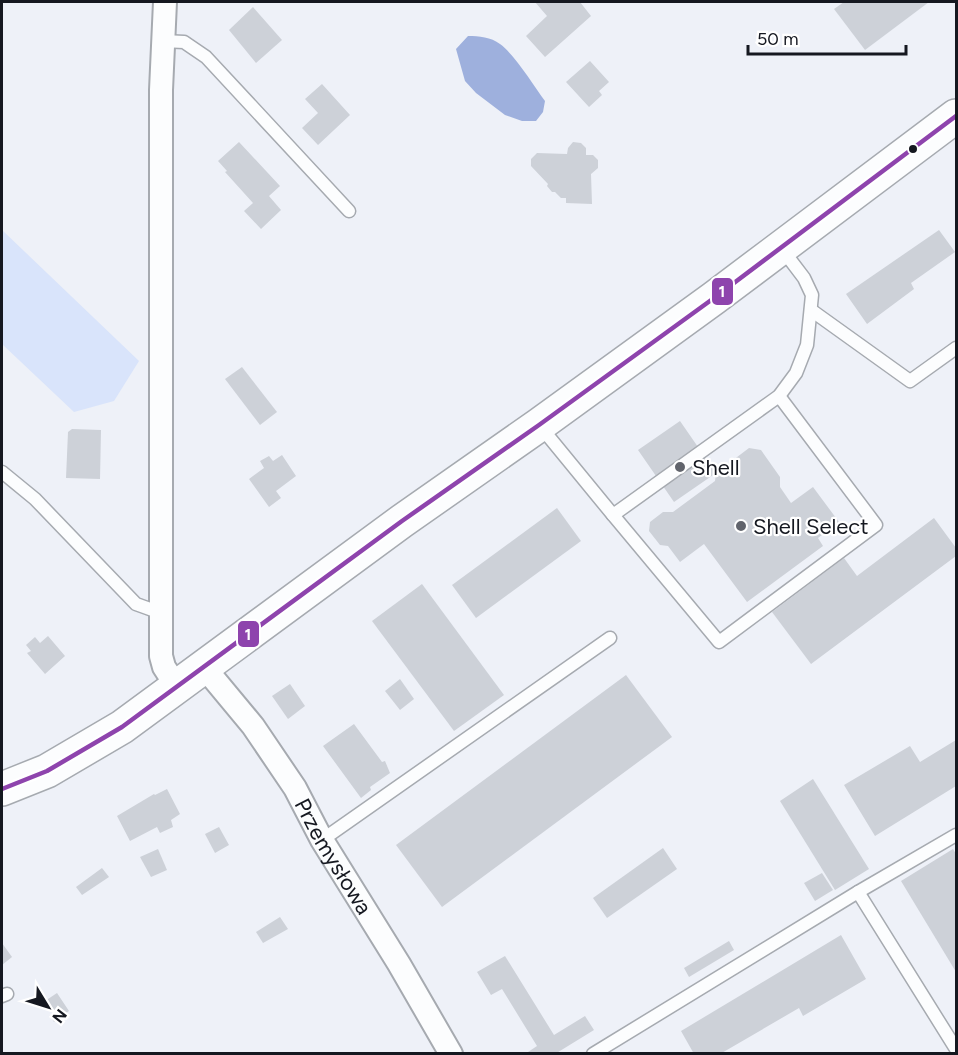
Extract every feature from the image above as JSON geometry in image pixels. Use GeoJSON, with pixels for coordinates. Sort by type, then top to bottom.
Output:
{"type":"FeatureCollection","features":[{"type":"Feature","properties":{"kind":"main road"},"geometry":{"type":"LineString","coordinates":[[2,789],[47,771],[122,727],[402,520],[539,425],[781,248],[957,116]]}},
{"type":"Feature","properties":{"kind":"street"},"geometry":{"type":"LineString","coordinates":[[165,2],[161,656],[164,667],[177,687]]}},
{"type":"Feature","properties":{"kind":"street","name":"Przemysłowa"},"geometry":{"type":"LineString","coordinates":[[204,667],[253,726],[295,788],[322,840],[451,1053]]}},
{"type":"Feature","properties":{"kind":"lane"},"geometry":{"type":"LineString","coordinates":[[163,40],[184,42],[206,57],[349,212]]}},
{"type":"Feature","properties":{"kind":"lane"},"geometry":{"type":"LineString","coordinates":[[613,515],[779,396],[796,373],[807,345],[812,295],[804,278],[781,248]]}},
{"type":"Feature","properties":{"kind":"lane"},"geometry":{"type":"LineString","coordinates":[[811,310],[910,381],[957,348]]}},
{"type":"Feature","properties":{"kind":"lane"},"geometry":{"type":"LineString","coordinates":[[539,425],[719,642],[876,525],[779,396]]}},
{"type":"Feature","properties":{"kind":"lane"},"geometry":{"type":"LineString","coordinates":[[2,472],[35,499],[136,604],[161,613]]}},
{"type":"Feature","properties":{"kind":"lane"},"geometry":{"type":"LineString","coordinates":[[322,840],[610,638]]}},
{"type":"Feature","properties":{"kind":"lane"},"geometry":{"type":"LineString","coordinates":[[593,1053],[858,892],[957,835]]}},
{"type":"Feature","properties":{"kind":"lane"},"geometry":{"type":"LineString","coordinates":[[858,892],[957,1050]]}},
{"type":"Feature","properties":{"kind":"shaded area"},"geometry":{"type":"Polygon","coordinates":[[[2,230],[139,361],[114,401],[74,412],[2,344],[2,230]]]}},
{"type":"Feature","properties":{"kind":"water"},"geometry":{"type":"Polygon","coordinates":[[[468,36],[493,40],[506,49],[517,62],[545,101],[543,112],[536,121],[522,121],[505,115],[476,93],[465,81],[456,49],[468,36]]]}},
{"type":"Feature","properties":{"kind":"building"},"geometry":{"type":"Polygon","coordinates":[[[535,2],[580,2],[591,16],[545,57],[526,36],[547,16],[535,2]]]}},
{"type":"Feature","properties":{"kind":"building"},"geometry":{"type":"Polygon","coordinates":[[[844,2],[929,2],[865,50],[834,9],[844,2]]]}},
{"type":"Feature","properties":{"kind":"building"},"geometry":{"type":"Polygon","coordinates":[[[253,7],[282,40],[256,63],[229,30],[253,7]]]}},
{"type":"Feature","properties":{"kind":"building"},"geometry":{"type":"Polygon","coordinates":[[[590,61],[609,82],[599,91],[602,95],[589,107],[566,82],[590,61]]]}},
{"type":"Feature","properties":{"kind":"building"},"geometry":{"type":"Polygon","coordinates":[[[322,84],[350,115],[318,145],[302,128],[318,113],[305,99],[322,84]]]}},
{"type":"Feature","properties":{"kind":"building"},"geometry":{"type":"Polygon","coordinates":[[[239,142],[280,186],[269,196],[281,210],[261,229],[244,211],[253,203],[218,161],[239,142]]]}},
{"type":"Feature","properties":{"kind":"building"},"geometry":{"type":"Polygon","coordinates":[[[573,142],[581,143],[586,148],[586,155],[593,155],[598,160],[598,168],[591,174],[592,204],[566,203],[566,198],[561,198],[552,192],[548,184],[531,166],[531,159],[537,153],[567,154],[573,142]]]}},
{"type":"Feature","properties":{"kind":"building"},"geometry":{"type":"Polygon","coordinates":[[[939,230],[955,252],[911,283],[914,289],[867,324],[846,294],[939,230]]]}},
{"type":"Feature","properties":{"kind":"building"},"geometry":{"type":"Polygon","coordinates":[[[242,367],[277,412],[260,425],[225,379],[242,367]]]}},
{"type":"Feature","properties":{"kind":"building"},"geometry":{"type":"Polygon","coordinates":[[[680,421],[716,473],[674,502],[638,450],[680,421]]]}},
{"type":"Feature","properties":{"kind":"building"},"geometry":{"type":"Polygon","coordinates":[[[72,429],[101,430],[100,479],[66,478],[68,432],[72,429]]]}},
{"type":"Feature","properties":{"kind":"building","name":"Shell Select"},"geometry":{"type":"Polygon","coordinates":[[[749,448],[761,450],[780,477],[780,487],[791,503],[813,487],[839,522],[818,538],[823,546],[747,602],[704,544],[680,562],[668,546],[660,545],[649,531],[650,522],[663,512],[673,512],[715,481],[716,473],[749,448]]]}},
{"type":"Feature","properties":{"kind":"building"},"geometry":{"type":"Polygon","coordinates":[[[282,455],[296,476],[276,491],[281,498],[269,507],[249,479],[264,468],[260,461],[269,456],[273,461],[282,455]]]}},
{"type":"Feature","properties":{"kind":"building"},"geometry":{"type":"Polygon","coordinates":[[[557,508],[581,541],[476,618],[452,585],[557,508]]]}},
{"type":"Feature","properties":{"kind":"building"},"geometry":{"type":"Polygon","coordinates":[[[934,518],[956,548],[956,556],[811,664],[772,612],[844,558],[857,576],[934,518]]]}},
{"type":"Feature","properties":{"kind":"building"},"geometry":{"type":"Polygon","coordinates":[[[422,584],[504,695],[454,731],[372,621],[422,584]]]}},
{"type":"Feature","properties":{"kind":"building"},"geometry":{"type":"Polygon","coordinates":[[[48,636],[65,656],[45,674],[27,653],[31,651],[26,645],[35,637],[40,643],[48,636]]]}},
{"type":"Feature","properties":{"kind":"building"},"geometry":{"type":"Polygon","coordinates":[[[626,675],[672,737],[442,907],[396,845],[626,675]]]}},
{"type":"Feature","properties":{"kind":"building"},"geometry":{"type":"Polygon","coordinates":[[[400,679],[414,699],[400,710],[385,691],[400,679]]]}},
{"type":"Feature","properties":{"kind":"building"},"geometry":{"type":"Polygon","coordinates":[[[290,684],[305,706],[288,719],[272,696],[290,684]]]}},
{"type":"Feature","properties":{"kind":"building"},"geometry":{"type":"Polygon","coordinates":[[[354,724],[382,762],[385,761],[390,773],[370,787],[371,790],[361,798],[323,746],[354,724]]]}},
{"type":"Feature","properties":{"kind":"building"},"geometry":{"type":"Polygon","coordinates":[[[956,740],[956,786],[875,836],[844,785],[910,746],[920,762],[956,740]]]}},
{"type":"Feature","properties":{"kind":"building"},"geometry":{"type":"Polygon","coordinates":[[[813,779],[869,869],[835,890],[780,801],[813,779]]]}},
{"type":"Feature","properties":{"kind":"building"},"geometry":{"type":"Polygon","coordinates":[[[167,789],[180,814],[171,820],[173,827],[160,833],[157,827],[130,841],[117,816],[167,789]]]}},
{"type":"Feature","properties":{"kind":"building"},"geometry":{"type":"Polygon","coordinates":[[[219,827],[229,845],[215,853],[205,834],[219,827]]]}},
{"type":"Feature","properties":{"kind":"building"},"geometry":{"type":"Polygon","coordinates":[[[663,848],[677,869],[607,918],[593,898],[663,848]]]}},
{"type":"Feature","properties":{"kind":"building"},"geometry":{"type":"Polygon","coordinates":[[[158,849],[167,870],[151,877],[140,857],[158,849]]]}},
{"type":"Feature","properties":{"kind":"building"},"geometry":{"type":"Polygon","coordinates":[[[953,849],[956,854],[956,972],[901,881],[953,849]]]}},
{"type":"Feature","properties":{"kind":"building"},"geometry":{"type":"Polygon","coordinates":[[[102,868],[109,877],[82,895],[76,887],[102,868]]]}},
{"type":"Feature","properties":{"kind":"building"},"geometry":{"type":"Polygon","coordinates":[[[822,873],[833,890],[815,901],[804,883],[822,873]]]}},
{"type":"Feature","properties":{"kind":"building"},"geometry":{"type":"Polygon","coordinates":[[[280,917],[288,929],[263,943],[256,932],[280,917]]]}},
{"type":"Feature","properties":{"kind":"building"},"geometry":{"type":"Polygon","coordinates":[[[841,935],[866,979],[803,1016],[799,1008],[720,1054],[694,1054],[681,1031],[841,935]]]}},
{"type":"Feature","properties":{"kind":"building"},"geometry":{"type":"Polygon","coordinates":[[[729,941],[734,950],[689,977],[684,968],[729,941]]]}},
{"type":"Feature","properties":{"kind":"building"},"geometry":{"type":"Polygon","coordinates":[[[2,943],[12,957],[2,965],[2,943]]]}},
{"type":"Feature","properties":{"kind":"building"},"geometry":{"type":"Polygon","coordinates":[[[505,956],[554,1035],[585,1016],[594,1030],[555,1054],[525,1054],[537,1046],[502,989],[491,995],[477,972],[505,956]]]}},
{"type":"Feature","properties":{"kind":"building"},"geometry":{"type":"Polygon","coordinates":[[[57,993],[69,1011],[54,1022],[50,1016],[54,1013],[45,1001],[57,993]]]}},
{"type":"Feature","properties":{"kind":"transit line","name":"1"},"geometry":{"type":"LineString","coordinates":[[2,789],[47,771],[122,727],[402,521],[714,298],[956,116]]}},
{"type":"Feature","properties":{"kind":"place","name":"Shell"},"geometry":{"type":"Point","coordinates":[680,467]}},
{"type":"Feature","properties":{"kind":"place","name":"Shell Select"},"geometry":{"type":"Point","coordinates":[741,526]}}]}
